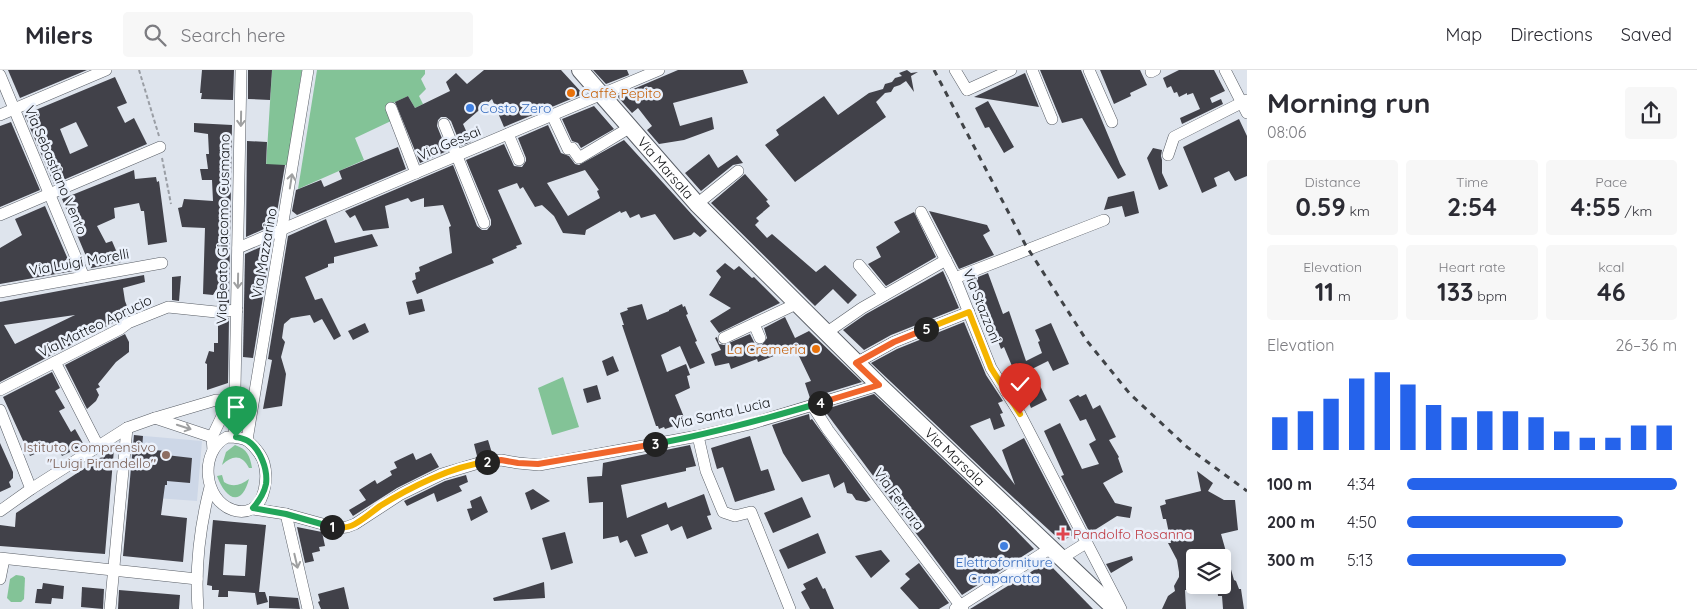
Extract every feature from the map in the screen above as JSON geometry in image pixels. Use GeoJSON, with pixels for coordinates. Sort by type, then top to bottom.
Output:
{"type":"FeatureCollection","features":[{"type":"Feature","properties":{"kind":"main road","name":"Via Marsala"},"geometry":{"type":"LineString","coordinates":[[580,70],[697,204],[796,304],[879,385],[1115,607]]}},
{"type":"Feature","properties":{"kind":"street"},"geometry":{"type":"LineString","coordinates":[[0,115],[106,70]]}},
{"type":"Feature","properties":{"kind":"street","name":"Via Beato Giacomo Cusmano"},"geometry":{"type":"LineString","coordinates":[[229,404],[235,389],[241,70]]}},
{"type":"Feature","properties":{"kind":"street","name":"Via Mazzarino"},"geometry":{"type":"LineString","coordinates":[[242,439],[283,229],[308,70]]}},
{"type":"Feature","properties":{"kind":"street","name":"Via Gessai"},"geometry":{"type":"LineString","coordinates":[[238,248],[659,70]]}},
{"type":"Feature","properties":{"kind":"street"},"geometry":{"type":"LineString","coordinates":[[955,70],[967,90],[1011,70]]}},
{"type":"Feature","properties":{"kind":"street"},"geometry":{"type":"LineString","coordinates":[[1032,70],[1052,119]]}},
{"type":"Feature","properties":{"kind":"street"},"geometry":{"type":"LineString","coordinates":[[1090,70],[1112,122]]}},
{"type":"Feature","properties":{"kind":"street"},"geometry":{"type":"LineString","coordinates":[[1168,155],[1174,137],[1245,105],[1225,70]]}},
{"type":"Feature","properties":{"kind":"street","name":"Via Sebastiano Vento"},"geometry":{"type":"LineString","coordinates":[[0,75],[84,277]]}},
{"type":"Feature","properties":{"kind":"street","name":"Via Gessai"},"geometry":{"type":"LineString","coordinates":[[391,108],[416,173]]}},
{"type":"Feature","properties":{"kind":"street"},"geometry":{"type":"LineString","coordinates":[[552,115],[568,149],[572,148],[579,158],[629,128]]}},
{"type":"Feature","properties":{"kind":"street"},"geometry":{"type":"LineString","coordinates":[[444,124],[484,223]]}},
{"type":"Feature","properties":{"kind":"street"},"geometry":{"type":"LineString","coordinates":[[508,134],[520,160]]}},
{"type":"Feature","properties":{"kind":"street"},"geometry":{"type":"LineString","coordinates":[[0,215],[160,147]]}},
{"type":"Feature","properties":{"kind":"street"},"geometry":{"type":"LineString","coordinates":[[697,204],[738,171]]}},
{"type":"Feature","properties":{"kind":"street","name":"Via Stazzoni"},"geometry":{"type":"LineString","coordinates":[[922,212],[955,278],[991,368],[1020,414],[1086,543],[1115,607]]}},
{"type":"Feature","properties":{"kind":"street"},"geometry":{"type":"LineString","coordinates":[[955,278],[1104,220]]}},
{"type":"Feature","properties":{"kind":"street"},"geometry":{"type":"LineString","coordinates":[[826,333],[862,308],[946,260]]}},
{"type":"Feature","properties":{"kind":"street","name":"Via Luigi Morelli"},"geometry":{"type":"LineString","coordinates":[[0,292],[162,263]]}},
{"type":"Feature","properties":{"kind":"street"},"geometry":{"type":"LineString","coordinates":[[859,265],[884,295]]}},
{"type":"Feature","properties":{"kind":"street"},"geometry":{"type":"LineString","coordinates":[[724,338],[796,304]]}},
{"type":"Feature","properties":{"kind":"street","name":"Via Matteo Aprucio"},"geometry":{"type":"LineString","coordinates":[[0,390],[120,329],[128,323],[168,307],[216,312],[237,310]]}},
{"type":"Feature","properties":{"kind":"street"},"geometry":{"type":"LineString","coordinates":[[856,363],[894,342],[969,312]]}},
{"type":"Feature","properties":{"kind":"street"},"geometry":{"type":"LineString","coordinates":[[754,324],[760,338]]}},
{"type":"Feature","properties":{"kind":"street"},"geometry":{"type":"LineString","coordinates":[[55,362],[98,446]]}},
{"type":"Feature","properties":{"kind":"street","name":"Via Santa Lucia"},"geometry":{"type":"LineString","coordinates":[[253,508],[286,514],[337,528],[347,527],[420,484],[442,474],[482,462],[501,460],[538,464],[698,436],[750,424],[879,385]]}},
{"type":"Feature","properties":{"kind":"street"},"geometry":{"type":"LineString","coordinates":[[0,511],[126,428],[216,400],[229,404]]}},
{"type":"Feature","properties":{"kind":"street"},"geometry":{"type":"LineString","coordinates":[[229,404],[242,439]]}},
{"type":"Feature","properties":{"kind":"street"},"geometry":{"type":"LineString","coordinates":[[213,450],[212,437],[229,404]]}},
{"type":"Feature","properties":{"kind":"street","name":"Via Ferrara"},"geometry":{"type":"LineString","coordinates":[[812,405],[828,430],[959,608]]}},
{"type":"Feature","properties":{"kind":"street"},"geometry":{"type":"LineString","coordinates":[[0,410],[31,489]]}},
{"type":"Feature","properties":{"kind":"street"},"geometry":{"type":"LineString","coordinates":[[155,418],[212,437]]}},
{"type":"Feature","properties":{"kind":"street"},"geometry":{"type":"LineString","coordinates":[[110,609],[126,428]]}},
{"type":"Feature","properties":{"kind":"street"},"geometry":{"type":"LineString","coordinates":[[198,609],[197,579],[204,513],[210,487],[208,468],[213,450],[219,441],[227,436],[242,439],[255,449],[264,463],[266,484],[261,498],[253,508],[239,512],[224,507],[216,499],[210,487]]}},
{"type":"Feature","properties":{"kind":"street"},"geometry":{"type":"LineString","coordinates":[[698,436],[706,472],[722,512],[735,516],[751,512],[790,609]]}},
{"type":"Feature","properties":{"kind":"street"},"geometry":{"type":"LineString","coordinates":[[204,513],[224,507]]}},
{"type":"Feature","properties":{"kind":"street"},"geometry":{"type":"LineString","coordinates":[[286,514],[308,609]]}},
{"type":"Feature","properties":{"kind":"street"},"geometry":{"type":"LineString","coordinates":[[959,608],[1056,553],[1086,543]]}},
{"type":"Feature","properties":{"kind":"street"},"geometry":{"type":"LineString","coordinates":[[0,579],[2,558],[197,579]]}},
{"type":"Feature","properties":{"kind":"shaded area","name":"Istituto Comprensivo \"Luigi Pirandello\""},"geometry":{"type":"Polygon","coordinates":[[[133,435],[202,441],[197,501],[128,496],[133,435]]]}},
{"type":"Feature","properties":{"kind":"green space"},"geometry":{"type":"Polygon","coordinates":[[[272,70],[302,70],[287,165],[266,167],[272,70]]]}},
{"type":"Feature","properties":{"kind":"green space"},"geometry":{"type":"Polygon","coordinates":[[[317,70],[425,70],[425,74],[421,79],[426,89],[419,96],[423,104],[415,108],[408,96],[385,107],[391,121],[355,138],[364,160],[298,189],[317,70]]]}},
{"type":"Feature","properties":{"kind":"green space"},"geometry":{"type":"Polygon","coordinates":[[[563,377],[579,427],[552,435],[538,388],[563,377]]]}},
{"type":"Feature","properties":{"kind":"green space"},"geometry":{"type":"Polygon","coordinates":[[[235,445],[247,454],[252,468],[249,468],[240,458],[229,459],[222,465],[226,452],[235,445]]]}},
{"type":"Feature","properties":{"kind":"green space"},"geometry":{"type":"Polygon","coordinates":[[[222,475],[224,482],[231,485],[240,484],[249,479],[242,494],[237,497],[229,495],[220,484],[217,476],[222,475]]]}},
{"type":"Feature","properties":{"kind":"green space"},"geometry":{"type":"Polygon","coordinates":[[[16,575],[25,578],[24,599],[21,602],[11,602],[7,598],[10,579],[16,575]]]}},
{"type":"Feature","properties":{"kind":"building"},"geometry":{"type":"Polygon","coordinates":[[[8,70],[87,70],[20,98],[8,70]]]}},
{"type":"Feature","properties":{"kind":"building"},"geometry":{"type":"Polygon","coordinates":[[[202,70],[234,70],[233,100],[201,99],[202,70]]]}},
{"type":"Feature","properties":{"kind":"building"},"geometry":{"type":"Polygon","coordinates":[[[248,70],[272,70],[270,100],[248,99],[248,70]]]}},
{"type":"Feature","properties":{"kind":"building"},"geometry":{"type":"Polygon","coordinates":[[[484,70],[561,70],[583,94],[504,127],[492,99],[463,124],[471,142],[461,146],[451,121],[446,117],[441,117],[438,120],[437,126],[447,151],[420,163],[395,102],[408,96],[415,108],[450,91],[446,82],[456,73],[467,84],[484,70]]]}},
{"type":"Feature","properties":{"kind":"building"},"geometry":{"type":"Polygon","coordinates":[[[593,70],[627,70],[629,75],[606,84],[593,70]]]}},
{"type":"Feature","properties":{"kind":"building"},"geometry":{"type":"Polygon","coordinates":[[[678,70],[743,70],[748,83],[673,103],[680,126],[712,117],[714,129],[684,140],[659,144],[647,130],[652,126],[638,108],[632,113],[617,96],[678,70]]]}},
{"type":"Feature","properties":{"kind":"building"},"geometry":{"type":"Polygon","coordinates":[[[907,70],[911,73],[918,72],[911,76],[914,92],[906,81],[894,87],[891,92],[885,93],[876,102],[886,117],[795,182],[765,145],[779,135],[776,130],[824,96],[838,115],[869,93],[883,89],[885,84],[902,76],[899,73],[907,70]]]}},
{"type":"Feature","properties":{"kind":"building"},"geometry":{"type":"Polygon","coordinates":[[[1040,70],[1081,70],[1126,175],[1118,179],[1082,118],[1062,123],[1040,70]]]}},
{"type":"Feature","properties":{"kind":"building"},"geometry":{"type":"Polygon","coordinates":[[[1100,70],[1140,70],[1147,85],[1130,93],[1131,96],[1114,104],[1100,70]]]}},
{"type":"Feature","properties":{"kind":"building"},"geometry":{"type":"Polygon","coordinates":[[[1179,70],[1214,70],[1225,91],[1210,98],[1212,103],[1221,99],[1223,104],[1182,124],[1180,118],[1200,109],[1193,93],[1187,95],[1187,93],[1179,97],[1177,92],[1174,93],[1171,86],[1167,88],[1163,78],[1179,70]]]}},
{"type":"Feature","properties":{"kind":"building"},"geometry":{"type":"Polygon","coordinates":[[[1025,73],[1039,107],[974,97],[1025,73]]]}},
{"type":"Feature","properties":{"kind":"building"},"geometry":{"type":"Polygon","coordinates":[[[115,77],[127,103],[117,107],[125,123],[134,118],[147,144],[54,184],[25,116],[115,77]],[[76,122],[60,129],[70,154],[88,146],[76,122]]]}},
{"type":"Feature","properties":{"kind":"building"},"geometry":{"type":"Polygon","coordinates":[[[988,101],[1014,147],[1004,153],[989,127],[985,128],[975,108],[988,101]]]}},
{"type":"Feature","properties":{"kind":"building"},"geometry":{"type":"Polygon","coordinates":[[[594,106],[614,129],[581,148],[578,143],[572,141],[562,119],[594,106]]]}},
{"type":"Feature","properties":{"kind":"building"},"geometry":{"type":"Polygon","coordinates":[[[1239,119],[1247,136],[1247,176],[1235,181],[1229,171],[1214,178],[1217,186],[1202,193],[1183,147],[1239,119]]]}},
{"type":"Feature","properties":{"kind":"building"},"geometry":{"type":"Polygon","coordinates":[[[11,122],[40,190],[0,207],[0,126],[11,122]]]}},
{"type":"Feature","properties":{"kind":"building"},"geometry":{"type":"Polygon","coordinates":[[[194,123],[232,125],[229,303],[219,304],[218,287],[213,295],[203,294],[205,228],[182,227],[178,208],[182,207],[184,199],[213,201],[212,180],[202,180],[200,169],[208,169],[206,154],[209,154],[208,134],[194,132],[194,123]]]}},
{"type":"Feature","properties":{"kind":"building"},"geometry":{"type":"Polygon","coordinates":[[[548,125],[561,153],[569,156],[575,164],[579,165],[624,140],[707,231],[700,237],[694,232],[691,235],[674,240],[655,214],[641,218],[639,214],[630,218],[626,211],[621,213],[620,211],[586,230],[585,235],[563,233],[554,216],[542,205],[535,207],[523,187],[520,189],[517,183],[498,190],[522,244],[492,259],[494,263],[417,294],[412,281],[416,279],[415,273],[420,271],[419,267],[452,253],[449,227],[451,226],[443,205],[424,207],[424,198],[411,202],[408,198],[385,206],[389,228],[363,231],[355,215],[350,218],[345,211],[453,165],[477,226],[482,230],[487,230],[491,225],[491,220],[466,160],[504,144],[514,166],[522,167],[526,158],[518,138],[548,125]],[[585,170],[547,183],[568,216],[600,198],[597,191],[599,190],[585,170]]]}},
{"type":"Feature","properties":{"kind":"building"},"geometry":{"type":"Polygon","coordinates":[[[247,141],[267,142],[266,164],[285,165],[275,224],[246,237],[247,141]]]}},
{"type":"Feature","properties":{"kind":"building"},"geometry":{"type":"Polygon","coordinates":[[[398,147],[406,169],[297,215],[292,211],[296,190],[321,180],[324,187],[342,179],[339,171],[398,147]]]}},
{"type":"Feature","properties":{"kind":"building"},"geometry":{"type":"Polygon","coordinates":[[[1153,148],[1162,150],[1162,173],[1168,186],[1159,190],[1147,158],[1153,148]]]}},
{"type":"Feature","properties":{"kind":"building"},"geometry":{"type":"Polygon","coordinates":[[[709,154],[718,168],[737,155],[743,163],[733,165],[701,191],[685,173],[709,154]]]}},
{"type":"Feature","properties":{"kind":"building"},"geometry":{"type":"Polygon","coordinates":[[[134,170],[135,179],[156,177],[157,182],[159,181],[167,242],[148,245],[144,211],[141,211],[139,203],[114,208],[115,218],[97,226],[106,243],[112,241],[121,262],[91,268],[62,199],[134,170]]]}},
{"type":"Feature","properties":{"kind":"building"},"geometry":{"type":"Polygon","coordinates":[[[745,174],[768,200],[766,201],[770,206],[756,218],[759,221],[755,225],[767,238],[772,234],[816,272],[825,265],[857,295],[848,304],[833,289],[815,306],[711,203],[745,174]]]}},
{"type":"Feature","properties":{"kind":"building"},"geometry":{"type":"Polygon","coordinates":[[[1134,191],[1139,213],[1125,217],[1122,206],[1104,210],[1108,197],[1134,191]]]}},
{"type":"Feature","properties":{"kind":"building"},"geometry":{"type":"Polygon","coordinates":[[[45,206],[73,271],[0,284],[0,248],[22,235],[15,219],[45,206]]]}},
{"type":"Feature","properties":{"kind":"building"},"geometry":{"type":"Polygon","coordinates":[[[929,211],[987,225],[990,231],[983,235],[994,255],[959,269],[929,211]]]}},
{"type":"Feature","properties":{"kind":"building"},"geometry":{"type":"Polygon","coordinates":[[[914,212],[936,257],[886,286],[868,264],[881,257],[876,247],[900,232],[894,222],[914,212]]]}},
{"type":"Feature","properties":{"kind":"building"},"geometry":{"type":"Polygon","coordinates":[[[326,219],[335,243],[372,234],[378,246],[334,257],[334,263],[328,264],[328,267],[305,277],[315,300],[322,298],[341,336],[334,340],[322,319],[314,323],[310,315],[291,318],[284,324],[282,338],[285,342],[281,357],[286,374],[282,406],[263,409],[272,360],[268,359],[288,236],[326,219]]]}},
{"type":"Feature","properties":{"kind":"building"},"geometry":{"type":"Polygon","coordinates":[[[272,242],[253,358],[243,357],[245,254],[272,242]]]}},
{"type":"Feature","properties":{"kind":"building"},"geometry":{"type":"Polygon","coordinates":[[[725,263],[734,270],[739,266],[752,278],[754,277],[780,303],[719,333],[710,321],[731,308],[709,295],[721,277],[716,271],[725,263]]]}},
{"type":"Feature","properties":{"kind":"building"},"geometry":{"type":"Polygon","coordinates":[[[943,271],[959,308],[891,335],[864,350],[843,330],[866,314],[943,271]]]}},
{"type":"Feature","properties":{"kind":"building"},"geometry":{"type":"Polygon","coordinates":[[[988,273],[1003,314],[1009,311],[1026,361],[1042,353],[1038,342],[1040,341],[1035,330],[1051,323],[1069,364],[1053,371],[1048,361],[1032,369],[1047,400],[1031,408],[1027,398],[1024,400],[1004,347],[1001,349],[989,318],[987,319],[983,307],[981,308],[974,288],[976,287],[973,279],[988,273]]]}},
{"type":"Feature","properties":{"kind":"building"},"geometry":{"type":"Polygon","coordinates":[[[144,275],[145,282],[123,288],[130,314],[0,382],[0,302],[144,275]],[[75,315],[4,325],[15,344],[75,315]]]}},
{"type":"Feature","properties":{"kind":"building"},"geometry":{"type":"Polygon","coordinates":[[[181,276],[179,301],[172,300],[172,277],[181,276]]]}},
{"type":"Feature","properties":{"kind":"building"},"geometry":{"type":"Polygon","coordinates":[[[422,299],[425,311],[409,315],[406,302],[422,299]]]}},
{"type":"Feature","properties":{"kind":"building"},"geometry":{"type":"Polygon","coordinates":[[[642,304],[647,320],[682,304],[683,307],[685,306],[688,314],[686,315],[697,341],[695,342],[705,363],[690,369],[680,346],[661,355],[667,372],[686,364],[690,375],[687,376],[690,388],[675,395],[686,422],[665,429],[664,427],[659,429],[656,426],[622,325],[624,325],[620,313],[628,310],[627,308],[642,304]]]}},
{"type":"Feature","properties":{"kind":"building"},"geometry":{"type":"Polygon","coordinates":[[[785,317],[795,338],[809,331],[862,382],[810,398],[805,383],[811,381],[799,356],[792,349],[758,362],[757,359],[731,369],[729,363],[715,366],[711,354],[721,350],[715,338],[717,337],[719,344],[724,345],[750,334],[755,344],[762,345],[767,338],[764,328],[785,317]]]}},
{"type":"Feature","properties":{"kind":"building"},"geometry":{"type":"Polygon","coordinates":[[[229,318],[228,383],[207,390],[207,364],[205,363],[209,351],[214,352],[214,343],[218,343],[218,319],[229,318]]]}},
{"type":"Feature","properties":{"kind":"building"},"geometry":{"type":"Polygon","coordinates":[[[964,322],[986,375],[1003,401],[998,403],[1003,413],[1000,414],[1005,426],[994,430],[990,418],[970,426],[1015,485],[1002,450],[1024,438],[1074,535],[1061,541],[871,363],[897,349],[964,322]]]}},
{"type":"Feature","properties":{"kind":"building"},"geometry":{"type":"Polygon","coordinates":[[[365,323],[369,332],[353,340],[348,331],[365,323]]]}},
{"type":"Feature","properties":{"kind":"building"},"geometry":{"type":"Polygon","coordinates":[[[125,334],[129,342],[129,352],[116,362],[98,384],[100,387],[96,389],[99,395],[96,401],[87,409],[65,365],[125,334]]]}},
{"type":"Feature","properties":{"kind":"building"},"geometry":{"type":"Polygon","coordinates":[[[613,356],[619,371],[607,376],[602,361],[613,356]]]}},
{"type":"Feature","properties":{"kind":"building"},"geometry":{"type":"Polygon","coordinates":[[[52,372],[60,388],[55,391],[65,408],[59,411],[71,432],[75,429],[84,445],[62,456],[56,445],[30,456],[3,397],[52,372]]]}},
{"type":"Feature","properties":{"kind":"building"},"geometry":{"type":"Polygon","coordinates":[[[597,385],[601,399],[587,403],[583,389],[597,385]]]}},
{"type":"Feature","properties":{"kind":"building"},"geometry":{"type":"Polygon","coordinates":[[[874,394],[995,509],[1034,549],[962,595],[827,414],[826,409],[874,394]]]}},
{"type":"Feature","properties":{"kind":"building"},"geometry":{"type":"Polygon","coordinates":[[[1086,394],[1093,409],[1100,405],[1116,437],[1109,440],[1119,457],[1123,472],[1103,483],[1115,503],[1132,507],[1130,518],[1117,516],[1090,533],[1061,476],[1064,475],[1044,431],[1060,423],[1082,469],[1099,464],[1089,444],[1096,440],[1086,419],[1080,421],[1069,400],[1078,395],[1080,397],[1086,394]]]}},
{"type":"Feature","properties":{"kind":"building"},"geometry":{"type":"Polygon","coordinates":[[[809,414],[810,420],[812,419],[871,500],[866,502],[856,500],[852,494],[847,493],[844,482],[834,488],[829,474],[802,482],[783,453],[772,425],[809,414]]]}},
{"type":"Feature","properties":{"kind":"building"},"geometry":{"type":"Polygon","coordinates":[[[134,435],[143,436],[142,449],[166,451],[166,455],[192,458],[190,483],[167,481],[161,515],[187,518],[183,562],[123,556],[134,435]]]}},
{"type":"Feature","properties":{"kind":"building"},"geometry":{"type":"Polygon","coordinates":[[[750,436],[761,471],[768,469],[775,490],[735,502],[723,467],[717,469],[711,448],[750,436]]]}},
{"type":"Feature","properties":{"kind":"building"},"geometry":{"type":"Polygon","coordinates":[[[488,440],[492,453],[477,456],[474,444],[488,440]]]}},
{"type":"Feature","properties":{"kind":"building"},"geometry":{"type":"Polygon","coordinates":[[[0,443],[13,472],[13,478],[9,482],[11,487],[0,492],[0,443]]]}},
{"type":"Feature","properties":{"kind":"building"},"geometry":{"type":"Polygon","coordinates":[[[690,445],[696,466],[686,468],[686,471],[621,485],[627,518],[666,502],[668,508],[704,494],[711,515],[707,516],[712,529],[687,539],[682,526],[671,531],[668,524],[641,535],[648,553],[635,557],[627,540],[620,543],[618,536],[603,539],[603,502],[589,503],[587,477],[602,476],[603,463],[690,445]]]}},
{"type":"Feature","properties":{"kind":"building"},"geometry":{"type":"Polygon","coordinates":[[[114,449],[105,554],[0,546],[0,525],[15,527],[16,513],[114,449]]]}},
{"type":"Feature","properties":{"kind":"building"},"geometry":{"type":"Polygon","coordinates":[[[413,453],[416,460],[431,453],[439,467],[397,488],[353,516],[349,510],[366,500],[359,490],[375,480],[377,484],[392,475],[390,471],[397,468],[394,462],[413,453]]]}},
{"type":"Feature","properties":{"kind":"building"},"geometry":{"type":"Polygon","coordinates":[[[1197,471],[1213,483],[1208,491],[1224,500],[1235,500],[1238,530],[1221,534],[1225,549],[1186,549],[1186,609],[1162,609],[1168,596],[1175,591],[1174,586],[1179,577],[1179,572],[1177,560],[1168,543],[1171,543],[1166,519],[1163,519],[1160,506],[1166,504],[1165,500],[1201,491],[1197,471]]]}},
{"type":"Feature","properties":{"kind":"building"},"geometry":{"type":"Polygon","coordinates":[[[466,475],[468,482],[459,486],[462,491],[437,502],[434,493],[407,506],[404,501],[445,481],[466,475]]]}},
{"type":"Feature","properties":{"kind":"building"},"geometry":{"type":"Polygon","coordinates":[[[533,489],[550,501],[531,510],[525,493],[533,489]]]}},
{"type":"Feature","properties":{"kind":"building"},"geometry":{"type":"Polygon","coordinates":[[[481,496],[488,512],[471,521],[467,509],[472,508],[470,501],[481,496]]]}},
{"type":"Feature","properties":{"kind":"building"},"geometry":{"type":"Polygon","coordinates":[[[802,497],[811,517],[773,533],[764,513],[802,497]]]}},
{"type":"Feature","properties":{"kind":"building"},"geometry":{"type":"Polygon","coordinates":[[[213,520],[266,525],[259,592],[265,592],[268,602],[257,605],[255,593],[228,591],[228,597],[218,597],[219,590],[212,590],[212,586],[207,585],[213,520]],[[225,544],[223,575],[245,576],[247,545],[225,544]]]}},
{"type":"Feature","properties":{"kind":"building"},"geometry":{"type":"Polygon","coordinates":[[[297,527],[322,532],[325,546],[319,547],[320,551],[312,553],[314,561],[305,563],[297,527]]]}},
{"type":"Feature","properties":{"kind":"building"},"geometry":{"type":"Polygon","coordinates":[[[565,532],[573,563],[551,570],[542,538],[565,532]]]}},
{"type":"Feature","properties":{"kind":"building"},"geometry":{"type":"Polygon","coordinates":[[[818,533],[826,553],[788,569],[779,550],[818,533]]]}},
{"type":"Feature","properties":{"kind":"building"},"geometry":{"type":"Polygon","coordinates":[[[881,550],[890,561],[871,578],[855,556],[881,550]]]}},
{"type":"Feature","properties":{"kind":"building"},"geometry":{"type":"Polygon","coordinates":[[[1132,556],[1133,560],[1111,573],[1106,564],[1132,556]]]}},
{"type":"Feature","properties":{"kind":"building"},"geometry":{"type":"Polygon","coordinates":[[[1047,562],[1093,609],[970,609],[1047,562]]]}},
{"type":"Feature","properties":{"kind":"building"},"geometry":{"type":"Polygon","coordinates":[[[919,563],[949,603],[939,609],[919,609],[900,588],[910,579],[905,574],[919,563]]]}},
{"type":"Feature","properties":{"kind":"building"},"geometry":{"type":"Polygon","coordinates":[[[1231,569],[1234,580],[1239,589],[1241,589],[1244,609],[1223,609],[1222,596],[1218,596],[1218,594],[1231,594],[1231,569]]]}},
{"type":"Feature","properties":{"kind":"building"},"geometry":{"type":"Polygon","coordinates":[[[817,577],[823,589],[825,588],[834,609],[810,609],[801,592],[806,589],[803,584],[817,577]]]}},
{"type":"Feature","properties":{"kind":"building"},"geometry":{"type":"Polygon","coordinates":[[[544,582],[545,598],[494,601],[493,598],[544,582]]]}},
{"type":"Feature","properties":{"kind":"building"},"geometry":{"type":"Polygon","coordinates":[[[43,583],[64,586],[63,599],[52,598],[51,604],[35,603],[37,589],[42,589],[43,583]]]}},
{"type":"Feature","properties":{"kind":"building"},"geometry":{"type":"Polygon","coordinates":[[[82,587],[104,589],[103,609],[81,607],[82,587]]]}},
{"type":"Feature","properties":{"kind":"building"},"geometry":{"type":"Polygon","coordinates":[[[344,587],[349,609],[321,609],[318,602],[320,601],[318,594],[344,587]]]}},
{"type":"Feature","properties":{"kind":"building"},"geometry":{"type":"Polygon","coordinates":[[[119,590],[180,595],[179,609],[118,609],[119,590]]]}},
{"type":"Feature","properties":{"kind":"building"},"geometry":{"type":"Polygon","coordinates":[[[269,596],[298,598],[300,609],[269,608],[269,596]]]}},
{"type":"Feature","properties":{"kind":"railway"},"geometry":{"type":"LineString","coordinates":[[934,70],[1025,244],[1087,341],[1130,394],[1187,447],[1247,491]]}},
{"type":"Feature","properties":{"kind":"place","name":"Caffè Pepito"},"geometry":{"type":"Point","coordinates":[571,93]}},
{"type":"Feature","properties":{"kind":"place","name":"Costo Zero"},"geometry":{"type":"Point","coordinates":[470,108]}},
{"type":"Feature","properties":{"kind":"place","name":"La Cremeria"},"geometry":{"type":"Point","coordinates":[816,349]}},
{"type":"Feature","properties":{"kind":"place","name":"Istituto Comprensivo \"Luigi Pirandello\""},"geometry":{"type":"Point","coordinates":[166,455]}},
{"type":"Feature","properties":{"kind":"place","name":"Pandolfo Rosanna"},"geometry":{"type":"Point","coordinates":[1063,534]}},
{"type":"Feature","properties":{"kind":"place","name":"Elettroforniture Craparotta"},"geometry":{"type":"Point","coordinates":[1004,546]}},
{"type":"Feature","properties":{"kind":"route"},"geometry":{"type":"LineString","coordinates":[[236,437],[247,440],[264,463],[266,484],[261,498],[253,508],[286,514],[337,528],[347,527],[420,484],[442,474],[482,462],[501,460],[538,464],[698,436],[750,424],[879,385],[856,363],[894,342],[969,312],[991,368],[1020,414]]}}]}
